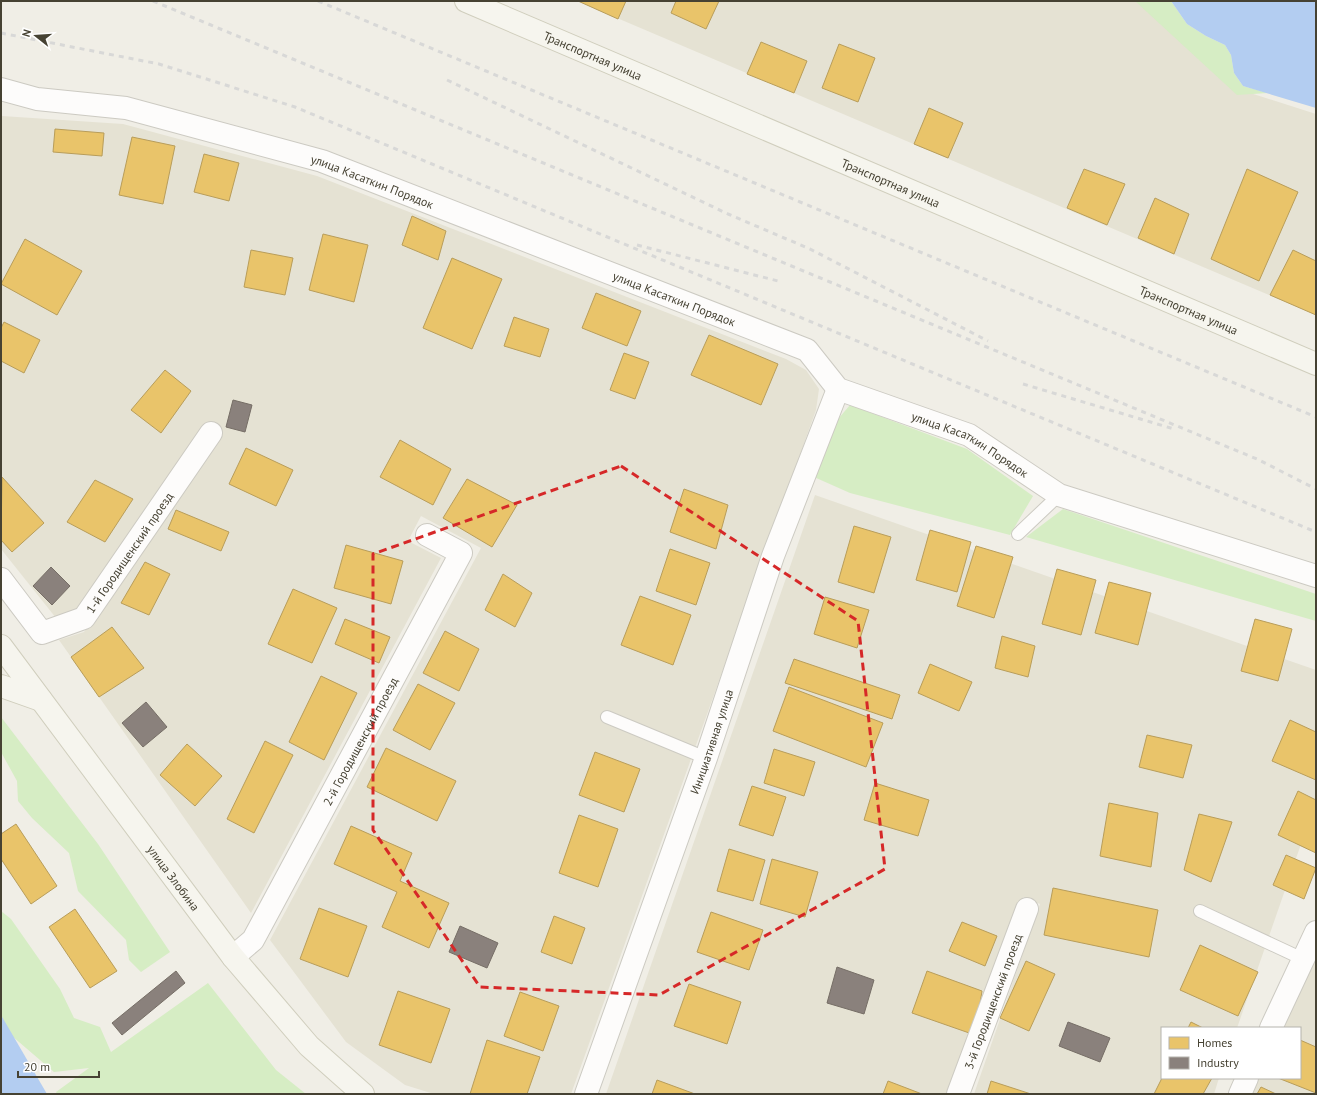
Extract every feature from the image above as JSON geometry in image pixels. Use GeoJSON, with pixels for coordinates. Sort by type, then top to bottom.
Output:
{"type":"FeatureCollection","features":[{"type":"Feature","properties":{"kind":"main road","name":"Транспортная улица"},"geometry":{"type":"LineString","coordinates":[[466,1],[1316,364]]}},
{"type":"Feature","properties":{"kind":"main road","name":"улица Злобина"},"geometry":{"type":"LineString","coordinates":[[1,646],[233,957],[309,1046],[363,1094]]}},
{"type":"Feature","properties":{"kind":"main road"},"geometry":{"type":"LineString","coordinates":[[1,686],[41,700]]}},
{"type":"Feature","properties":{"kind":"street","name":"улица Касаткин Порядок"},"geometry":{"type":"LineString","coordinates":[[1,89],[37,99],[126,108],[322,161],[807,350],[838,389],[969,435],[1059,495],[1316,576]]}},
{"type":"Feature","properties":{"kind":"street","name":"Инициативная улица"},"geometry":{"type":"LineString","coordinates":[[586,1094],[706,758],[773,556],[838,389]]}},
{"type":"Feature","properties":{"kind":"street","name":"1-й Городищенский проезд"},"geometry":{"type":"LineString","coordinates":[[1,579],[42,634],[84,618],[212,433]]}},
{"type":"Feature","properties":{"kind":"street","name":"2-й Городищенский проезд"},"geometry":{"type":"LineString","coordinates":[[233,957],[253,940],[461,553],[427,535]]}},
{"type":"Feature","properties":{"kind":"street","name":"3-й Городищенский проезд"},"geometry":{"type":"LineString","coordinates":[[958,1094],[1027,909]]}},
{"type":"Feature","properties":{"kind":"street"},"geometry":{"type":"LineString","coordinates":[[1271,1027],[1316,932]]}},
{"type":"Feature","properties":{"kind":"street"},"geometry":{"type":"LineString","coordinates":[[1240,1094],[1247,1079]]}},
{"type":"Feature","properties":{"kind":"lane"},"geometry":{"type":"LineString","coordinates":[[1018,534],[1059,495]]}},
{"type":"Feature","properties":{"kind":"lane"},"geometry":{"type":"LineString","coordinates":[[607,717],[706,758]]}},
{"type":"Feature","properties":{"kind":"lane"},"geometry":{"type":"LineString","coordinates":[[1200,911],[1303,959]]}},
{"type":"Feature","properties":{"kind":"highlighted area"},"geometry":{"type":"Polygon","coordinates":[[[621,466],[858,621],[885,869],[659,995],[480,987],[373,830],[373,554],[621,466]]]}},
{"type":"Feature","properties":{"kind":"shaded area"},"geometry":{"type":"Polygon","coordinates":[[[577,1],[1141,1],[1244,91],[1316,114],[1316,315],[577,1]]]}},
{"type":"Feature","properties":{"kind":"shaded area"},"geometry":{"type":"Polygon","coordinates":[[[2,116],[123,124],[317,176],[786,359],[806,370],[819,389],[816,410],[571,1094],[434,1094],[405,1085],[346,1042],[270,940],[481,548],[421,516],[408,541],[441,558],[251,913],[59,640],[84,632],[221,431],[82,606],[56,618],[1,549],[2,116]]]}},
{"type":"Feature","properties":{"kind":"shaded area"},"geometry":{"type":"Polygon","coordinates":[[[815,495],[1316,670],[1316,801],[1237,1027],[1161,1027],[1161,1079],[1219,1079],[1214,1094],[974,1094],[1040,904],[1023,897],[954,1094],[606,1094],[815,495]]]}},
{"type":"Feature","properties":{"kind":"shaded area"},"geometry":{"type":"Polygon","coordinates":[[[1316,951],[1316,1094],[1249,1094],[1256,1079],[1301,1079],[1301,1027],[1280,1027],[1316,951]]]}},
{"type":"Feature","properties":{"kind":"green space"},"geometry":{"type":"Polygon","coordinates":[[[1135,1],[1171,1],[1187,24],[1206,36],[1225,45],[1231,55],[1234,73],[1243,86],[1268,93],[1237,95],[1135,1]]]}},
{"type":"Feature","properties":{"kind":"green space"},"geometry":{"type":"Polygon","coordinates":[[[850,405],[967,449],[1033,496],[1010,535],[850,493],[814,477],[833,425],[850,405]]]}},
{"type":"Feature","properties":{"kind":"green space"},"geometry":{"type":"Polygon","coordinates":[[[1063,509],[1316,594],[1316,621],[1026,537],[1063,509]]]}},
{"type":"Feature","properties":{"kind":"green space"},"geometry":{"type":"Polygon","coordinates":[[[1,717],[98,844],[170,952],[141,972],[129,960],[126,940],[78,891],[69,853],[32,818],[18,801],[17,781],[1,752],[1,717]]]}},
{"type":"Feature","properties":{"kind":"green space"},"geometry":{"type":"Polygon","coordinates":[[[1,911],[11,919],[60,989],[74,1018],[100,1027],[111,1052],[208,983],[276,1070],[306,1094],[57,1094],[56,1092],[89,1068],[54,1072],[12,1036],[1,1015],[1,911]]]}},
{"type":"Feature","properties":{"kind":"water"},"geometry":{"type":"Polygon","coordinates":[[[1171,1],[1316,1],[1316,108],[1243,86],[1234,73],[1231,55],[1225,45],[1206,36],[1187,24],[1171,1]]]}},
{"type":"Feature","properties":{"kind":"water"},"geometry":{"type":"Polygon","coordinates":[[[1,1015],[47,1094],[1,1094],[1,1015]]]}},
{"type":"Feature","properties":{"kind":"building: Homes"},"geometry":{"type":"Polygon","coordinates":[[[578,1],[626,1],[618,19],[578,1]]]}},
{"type":"Feature","properties":{"kind":"building: Homes"},"geometry":{"type":"Polygon","coordinates":[[[676,1],[719,1],[706,29],[671,13],[676,1]]]}},
{"type":"Feature","properties":{"kind":"building: Homes"},"geometry":{"type":"Polygon","coordinates":[[[761,42],[807,61],[794,93],[747,74],[761,42]]]}},
{"type":"Feature","properties":{"kind":"building: Homes"},"geometry":{"type":"Polygon","coordinates":[[[839,44],[875,58],[858,102],[822,88],[839,44]]]}},
{"type":"Feature","properties":{"kind":"building: Homes"},"geometry":{"type":"Polygon","coordinates":[[[929,108],[963,123],[948,158],[914,144],[929,108]]]}},
{"type":"Feature","properties":{"kind":"building: Homes"},"geometry":{"type":"Polygon","coordinates":[[[55,129],[104,133],[102,156],[53,152],[55,129]]]}},
{"type":"Feature","properties":{"kind":"building: Homes"},"geometry":{"type":"Polygon","coordinates":[[[132,137],[175,146],[163,204],[119,195],[132,137]]]}},
{"type":"Feature","properties":{"kind":"building: Homes"},"geometry":{"type":"Polygon","coordinates":[[[204,154],[239,163],[229,201],[194,192],[204,154]]]}},
{"type":"Feature","properties":{"kind":"building: Homes"},"geometry":{"type":"Polygon","coordinates":[[[1084,169],[1125,184],[1107,225],[1067,208],[1084,169]]]}},
{"type":"Feature","properties":{"kind":"building: Homes"},"geometry":{"type":"Polygon","coordinates":[[[1247,169],[1298,192],[1259,281],[1211,259],[1247,169]]]}},
{"type":"Feature","properties":{"kind":"building: Homes"},"geometry":{"type":"Polygon","coordinates":[[[1155,198],[1189,214],[1174,254],[1138,238],[1155,198]]]}},
{"type":"Feature","properties":{"kind":"building: Homes"},"geometry":{"type":"Polygon","coordinates":[[[412,216],[446,231],[438,260],[402,245],[412,216]]]}},
{"type":"Feature","properties":{"kind":"building: Homes"},"geometry":{"type":"Polygon","coordinates":[[[323,234],[368,245],[354,302],[309,290],[323,234]]]}},
{"type":"Feature","properties":{"kind":"building: Homes"},"geometry":{"type":"Polygon","coordinates":[[[25,239],[82,271],[57,315],[1,284],[25,239]]]}},
{"type":"Feature","properties":{"kind":"building: Homes"},"geometry":{"type":"Polygon","coordinates":[[[251,250],[293,258],[285,295],[244,287],[251,250]]]}},
{"type":"Feature","properties":{"kind":"building: Homes"},"geometry":{"type":"Polygon","coordinates":[[[1293,250],[1316,261],[1316,315],[1270,295],[1293,250]]]}},
{"type":"Feature","properties":{"kind":"building: Homes"},"geometry":{"type":"Polygon","coordinates":[[[452,258],[502,279],[472,349],[423,328],[452,258]]]}},
{"type":"Feature","properties":{"kind":"building: Homes"},"geometry":{"type":"Polygon","coordinates":[[[596,293],[641,311],[627,346],[582,328],[596,293]]]}},
{"type":"Feature","properties":{"kind":"building: Homes"},"geometry":{"type":"Polygon","coordinates":[[[514,317],[549,329],[540,357],[504,346],[514,317]]]}},
{"type":"Feature","properties":{"kind":"building: Homes"},"geometry":{"type":"Polygon","coordinates":[[[4,322],[40,340],[24,373],[1,361],[1,328],[4,322]]]}},
{"type":"Feature","properties":{"kind":"building: Homes"},"geometry":{"type":"Polygon","coordinates":[[[709,335],[778,364],[761,405],[691,375],[709,335]]]}},
{"type":"Feature","properties":{"kind":"building: Homes"},"geometry":{"type":"Polygon","coordinates":[[[624,353],[649,362],[635,399],[610,390],[624,353]]]}},
{"type":"Feature","properties":{"kind":"building: Homes"},"geometry":{"type":"Polygon","coordinates":[[[165,370],[191,391],[161,433],[131,410],[165,370]]]}},
{"type":"Feature","properties":{"kind":"building: Homes"},"geometry":{"type":"Polygon","coordinates":[[[400,440],[451,469],[433,505],[380,477],[400,440]]]}},
{"type":"Feature","properties":{"kind":"building: Homes"},"geometry":{"type":"Polygon","coordinates":[[[246,448],[293,470],[276,506],[229,484],[246,448]]]}},
{"type":"Feature","properties":{"kind":"building: Homes"},"geometry":{"type":"Polygon","coordinates":[[[2,477],[44,523],[12,552],[1,540],[2,477]]]}},
{"type":"Feature","properties":{"kind":"building: Homes"},"geometry":{"type":"Polygon","coordinates":[[[467,479],[517,505],[492,547],[443,518],[467,479]]]}},
{"type":"Feature","properties":{"kind":"building: Homes"},"geometry":{"type":"Polygon","coordinates":[[[95,480],[133,499],[105,542],[67,522],[95,480]]]}},
{"type":"Feature","properties":{"kind":"building: Homes"},"geometry":{"type":"Polygon","coordinates":[[[684,489],[728,505],[716,549],[670,532],[684,489]]]}},
{"type":"Feature","properties":{"kind":"building: Homes"},"geometry":{"type":"Polygon","coordinates":[[[176,510],[229,532],[221,551],[168,529],[176,510]]]}},
{"type":"Feature","properties":{"kind":"building: Homes"},"geometry":{"type":"Polygon","coordinates":[[[854,526],[891,537],[874,593],[838,582],[854,526]]]}},
{"type":"Feature","properties":{"kind":"building: Homes"},"geometry":{"type":"Polygon","coordinates":[[[930,530],[971,542],[957,592],[916,580],[930,530]]]}},
{"type":"Feature","properties":{"kind":"building: Homes"},"geometry":{"type":"Polygon","coordinates":[[[346,545],[403,561],[391,604],[334,588],[346,545]]]}},
{"type":"Feature","properties":{"kind":"building: Homes"},"geometry":{"type":"Polygon","coordinates":[[[976,546],[1013,557],[994,618],[957,606],[976,546]]]}},
{"type":"Feature","properties":{"kind":"building: Homes"},"geometry":{"type":"Polygon","coordinates":[[[670,549],[710,563],[696,605],[656,591],[670,549]]]}},
{"type":"Feature","properties":{"kind":"building: Homes"},"geometry":{"type":"Polygon","coordinates":[[[145,562],[170,574],[149,615],[121,603],[145,562]]]}},
{"type":"Feature","properties":{"kind":"building: Homes"},"geometry":{"type":"Polygon","coordinates":[[[1057,569],[1096,580],[1081,635],[1042,624],[1057,569]]]}},
{"type":"Feature","properties":{"kind":"building: Homes"},"geometry":{"type":"Polygon","coordinates":[[[503,574],[532,593],[515,627],[485,610],[503,574]]]}},
{"type":"Feature","properties":{"kind":"building: Homes"},"geometry":{"type":"Polygon","coordinates":[[[1109,582],[1151,593],[1138,645],[1095,633],[1109,582]]]}},
{"type":"Feature","properties":{"kind":"building: Homes"},"geometry":{"type":"Polygon","coordinates":[[[293,589],[337,608],[312,663],[268,644],[293,589]]]}},
{"type":"Feature","properties":{"kind":"building: Homes"},"geometry":{"type":"Polygon","coordinates":[[[640,596],[691,615],[673,665],[621,645],[640,596]]]}},
{"type":"Feature","properties":{"kind":"building: Homes"},"geometry":{"type":"Polygon","coordinates":[[[825,597],[869,610],[857,648],[814,634],[825,597]]]}},
{"type":"Feature","properties":{"kind":"building: Homes"},"geometry":{"type":"Polygon","coordinates":[[[345,619],[390,637],[379,663],[335,644],[345,619]]]}},
{"type":"Feature","properties":{"kind":"building: Homes"},"geometry":{"type":"Polygon","coordinates":[[[1255,619],[1292,629],[1278,681],[1241,671],[1255,619]]]}},
{"type":"Feature","properties":{"kind":"building: Homes"},"geometry":{"type":"Polygon","coordinates":[[[112,627],[144,668],[99,697],[71,657],[112,627]]]}},
{"type":"Feature","properties":{"kind":"building: Homes"},"geometry":{"type":"Polygon","coordinates":[[[445,631],[479,649],[459,691],[423,673],[445,631]]]}},
{"type":"Feature","properties":{"kind":"building: Homes"},"geometry":{"type":"Polygon","coordinates":[[[1002,636],[1035,646],[1028,677],[995,668],[1002,636]]]}},
{"type":"Feature","properties":{"kind":"building: Homes"},"geometry":{"type":"Polygon","coordinates":[[[794,659],[900,695],[892,719],[785,683],[794,659]]]}},
{"type":"Feature","properties":{"kind":"building: Homes"},"geometry":{"type":"Polygon","coordinates":[[[930,664],[972,682],[959,711],[918,693],[930,664]]]}},
{"type":"Feature","properties":{"kind":"building: Homes"},"geometry":{"type":"Polygon","coordinates":[[[321,676],[357,693],[324,760],[289,742],[321,676]]]}},
{"type":"Feature","properties":{"kind":"building: Homes"},"geometry":{"type":"Polygon","coordinates":[[[418,684],[455,703],[430,750],[393,730],[418,684]]]}},
{"type":"Feature","properties":{"kind":"building: Homes"},"geometry":{"type":"Polygon","coordinates":[[[789,687],[883,723],[866,767],[773,731],[789,687]]]}},
{"type":"Feature","properties":{"kind":"building: Homes"},"geometry":{"type":"Polygon","coordinates":[[[1290,720],[1316,732],[1316,780],[1272,761],[1290,720]]]}},
{"type":"Feature","properties":{"kind":"building: Homes"},"geometry":{"type":"Polygon","coordinates":[[[1147,735],[1192,745],[1183,778],[1139,767],[1147,735]]]}},
{"type":"Feature","properties":{"kind":"building: Homes"},"geometry":{"type":"Polygon","coordinates":[[[265,741],[293,755],[254,833],[227,819],[265,741]]]}},
{"type":"Feature","properties":{"kind":"building: Homes"},"geometry":{"type":"Polygon","coordinates":[[[187,744],[222,776],[195,806],[160,775],[187,744]]]}},
{"type":"Feature","properties":{"kind":"building: Homes"},"geometry":{"type":"Polygon","coordinates":[[[386,748],[456,781],[437,821],[367,787],[386,748]]]}},
{"type":"Feature","properties":{"kind":"building: Homes"},"geometry":{"type":"Polygon","coordinates":[[[774,749],[815,762],[804,796],[764,783],[774,749]]]}},
{"type":"Feature","properties":{"kind":"building: Homes"},"geometry":{"type":"Polygon","coordinates":[[[595,752],[640,769],[624,812],[579,795],[595,752]]]}},
{"type":"Feature","properties":{"kind":"building: Homes"},"geometry":{"type":"Polygon","coordinates":[[[875,783],[929,800],[918,836],[864,820],[875,783]]]}},
{"type":"Feature","properties":{"kind":"building: Homes"},"geometry":{"type":"Polygon","coordinates":[[[752,786],[786,797],[773,836],[739,825],[752,786]]]}},
{"type":"Feature","properties":{"kind":"building: Homes"},"geometry":{"type":"Polygon","coordinates":[[[1298,791],[1316,800],[1316,853],[1278,835],[1298,791]]]}},
{"type":"Feature","properties":{"kind":"building: Homes"},"geometry":{"type":"Polygon","coordinates":[[[1109,803],[1158,813],[1151,867],[1100,856],[1109,803]]]}},
{"type":"Feature","properties":{"kind":"building: Homes"},"geometry":{"type":"Polygon","coordinates":[[[1199,814],[1232,822],[1211,882],[1184,870],[1199,814]]]}},
{"type":"Feature","properties":{"kind":"building: Homes"},"geometry":{"type":"Polygon","coordinates":[[[579,815],[618,829],[598,887],[559,873],[579,815]]]}},
{"type":"Feature","properties":{"kind":"building: Homes"},"geometry":{"type":"Polygon","coordinates":[[[16,824],[57,886],[31,904],[1,859],[1,834],[16,824]]]}},
{"type":"Feature","properties":{"kind":"building: Homes"},"geometry":{"type":"Polygon","coordinates":[[[351,826],[412,853],[400,881],[449,903],[429,948],[382,927],[397,892],[334,864],[351,826]]]}},
{"type":"Feature","properties":{"kind":"building: Homes"},"geometry":{"type":"Polygon","coordinates":[[[729,849],[765,860],[753,901],[717,891],[729,849]]]}},
{"type":"Feature","properties":{"kind":"building: Homes"},"geometry":{"type":"Polygon","coordinates":[[[1286,855],[1316,868],[1304,899],[1273,885],[1286,855]]]}},
{"type":"Feature","properties":{"kind":"building: Homes"},"geometry":{"type":"Polygon","coordinates":[[[772,859],[818,872],[805,917],[760,904],[772,859]]]}},
{"type":"Feature","properties":{"kind":"building: Homes"},"geometry":{"type":"Polygon","coordinates":[[[1053,888],[1158,910],[1149,957],[1044,935],[1053,888]]]}},
{"type":"Feature","properties":{"kind":"building: Homes"},"geometry":{"type":"Polygon","coordinates":[[[319,908],[367,926],[348,977],[300,959],[319,908]]]}},
{"type":"Feature","properties":{"kind":"building: Homes"},"geometry":{"type":"Polygon","coordinates":[[[75,909],[117,971],[90,988],[49,927],[75,909]]]}},
{"type":"Feature","properties":{"kind":"building: Homes"},"geometry":{"type":"Polygon","coordinates":[[[711,912],[763,930],[749,970],[697,952],[711,912]]]}},
{"type":"Feature","properties":{"kind":"building: Homes"},"geometry":{"type":"Polygon","coordinates":[[[554,916],[585,928],[572,964],[541,952],[554,916]]]}},
{"type":"Feature","properties":{"kind":"building: Homes"},"geometry":{"type":"Polygon","coordinates":[[[962,922],[997,936],[985,966],[949,951],[962,922]]]}},
{"type":"Feature","properties":{"kind":"building: Homes"},"geometry":{"type":"Polygon","coordinates":[[[1200,945],[1258,972],[1238,1016],[1180,990],[1200,945]]]}},
{"type":"Feature","properties":{"kind":"building: Homes"},"geometry":{"type":"Polygon","coordinates":[[[1026,961],[1055,974],[1029,1031],[1000,1018],[1026,961]]]}},
{"type":"Feature","properties":{"kind":"building: Homes"},"geometry":{"type":"Polygon","coordinates":[[[927,971],[982,991],[975,1035],[912,1013],[927,971]]]}},
{"type":"Feature","properties":{"kind":"building: Homes"},"geometry":{"type":"Polygon","coordinates":[[[689,984],[741,1002],[727,1044],[674,1026],[689,984]]]}},
{"type":"Feature","properties":{"kind":"building: Homes"},"geometry":{"type":"Polygon","coordinates":[[[398,991],[450,1009],[431,1063],[379,1045],[398,991]]]}},
{"type":"Feature","properties":{"kind":"building: Homes"},"geometry":{"type":"Polygon","coordinates":[[[520,992],[559,1006],[543,1051],[504,1036],[520,992]]]}},
{"type":"Feature","properties":{"kind":"building: Homes"},"geometry":{"type":"Polygon","coordinates":[[[1191,1022],[1201,1027],[1188,1027],[1191,1022]]]}},
{"type":"Feature","properties":{"kind":"building: Homes"},"geometry":{"type":"Polygon","coordinates":[[[487,1040],[540,1057],[527,1094],[470,1094],[487,1040]]]}},
{"type":"Feature","properties":{"kind":"building: Homes"},"geometry":{"type":"Polygon","coordinates":[[[1301,1040],[1316,1047],[1316,1093],[1281,1079],[1301,1079],[1301,1040]]]}},
{"type":"Feature","properties":{"kind":"building: Homes"},"geometry":{"type":"Polygon","coordinates":[[[1162,1079],[1211,1079],[1203,1094],[1154,1094],[1162,1079]]]}},
{"type":"Feature","properties":{"kind":"building: Homes"},"geometry":{"type":"Polygon","coordinates":[[[657,1080],[695,1094],[652,1094],[657,1080]]]}},
{"type":"Feature","properties":{"kind":"building: Homes"},"geometry":{"type":"Polygon","coordinates":[[[888,1081],[922,1094],[883,1094],[888,1081]]]}},
{"type":"Feature","properties":{"kind":"building: Homes"},"geometry":{"type":"Polygon","coordinates":[[[991,1081],[1031,1094],[987,1094],[991,1081]]]}},
{"type":"Feature","properties":{"kind":"building: Homes"},"geometry":{"type":"Polygon","coordinates":[[[1261,1087],[1276,1094],[1257,1094],[1261,1087]]]}},
{"type":"Feature","properties":{"kind":"building: Industry"},"geometry":{"type":"Polygon","coordinates":[[[233,400],[252,405],[245,432],[226,427],[233,400]]]}},
{"type":"Feature","properties":{"kind":"building: Industry"},"geometry":{"type":"Polygon","coordinates":[[[51,567],[70,586],[52,605],[33,586],[51,567]]]}},
{"type":"Feature","properties":{"kind":"building: Industry"},"geometry":{"type":"Polygon","coordinates":[[[146,702],[167,727],[143,747],[122,723],[146,702]]]}},
{"type":"Feature","properties":{"kind":"building: Industry"},"geometry":{"type":"Polygon","coordinates":[[[460,926],[498,943],[487,968],[449,952],[460,926]]]}},
{"type":"Feature","properties":{"kind":"building: Industry"},"geometry":{"type":"Polygon","coordinates":[[[837,967],[874,980],[864,1014],[827,1003],[837,967]]]}},
{"type":"Feature","properties":{"kind":"building: Industry"},"geometry":{"type":"Polygon","coordinates":[[[176,971],[185,983],[122,1035],[112,1023],[176,971]]]}},
{"type":"Feature","properties":{"kind":"building: Industry"},"geometry":{"type":"Polygon","coordinates":[[[1068,1022],[1110,1038],[1100,1062],[1059,1046],[1068,1022]]]}},
{"type":"Feature","properties":{"kind":"railway"},"geometry":{"type":"LineString","coordinates":[[153,1],[1257,459],[1316,489]]}},
{"type":"Feature","properties":{"kind":"railway"},"geometry":{"type":"LineString","coordinates":[[318,1],[1316,417]]}},
{"type":"Feature","properties":{"kind":"railway"},"geometry":{"type":"LineString","coordinates":[[1,33],[159,64],[295,107],[1316,532]]}},
{"type":"Feature","properties":{"kind":"railway"},"geometry":{"type":"LineString","coordinates":[[447,80],[728,214],[810,249],[988,341]]}},
{"type":"Feature","properties":{"kind":"railway"},"geometry":{"type":"LineString","coordinates":[[637,245],[778,281]]}},
{"type":"Feature","properties":{"kind":"railway"},"geometry":{"type":"LineString","coordinates":[[1023,384],[1174,429]]}}]}
